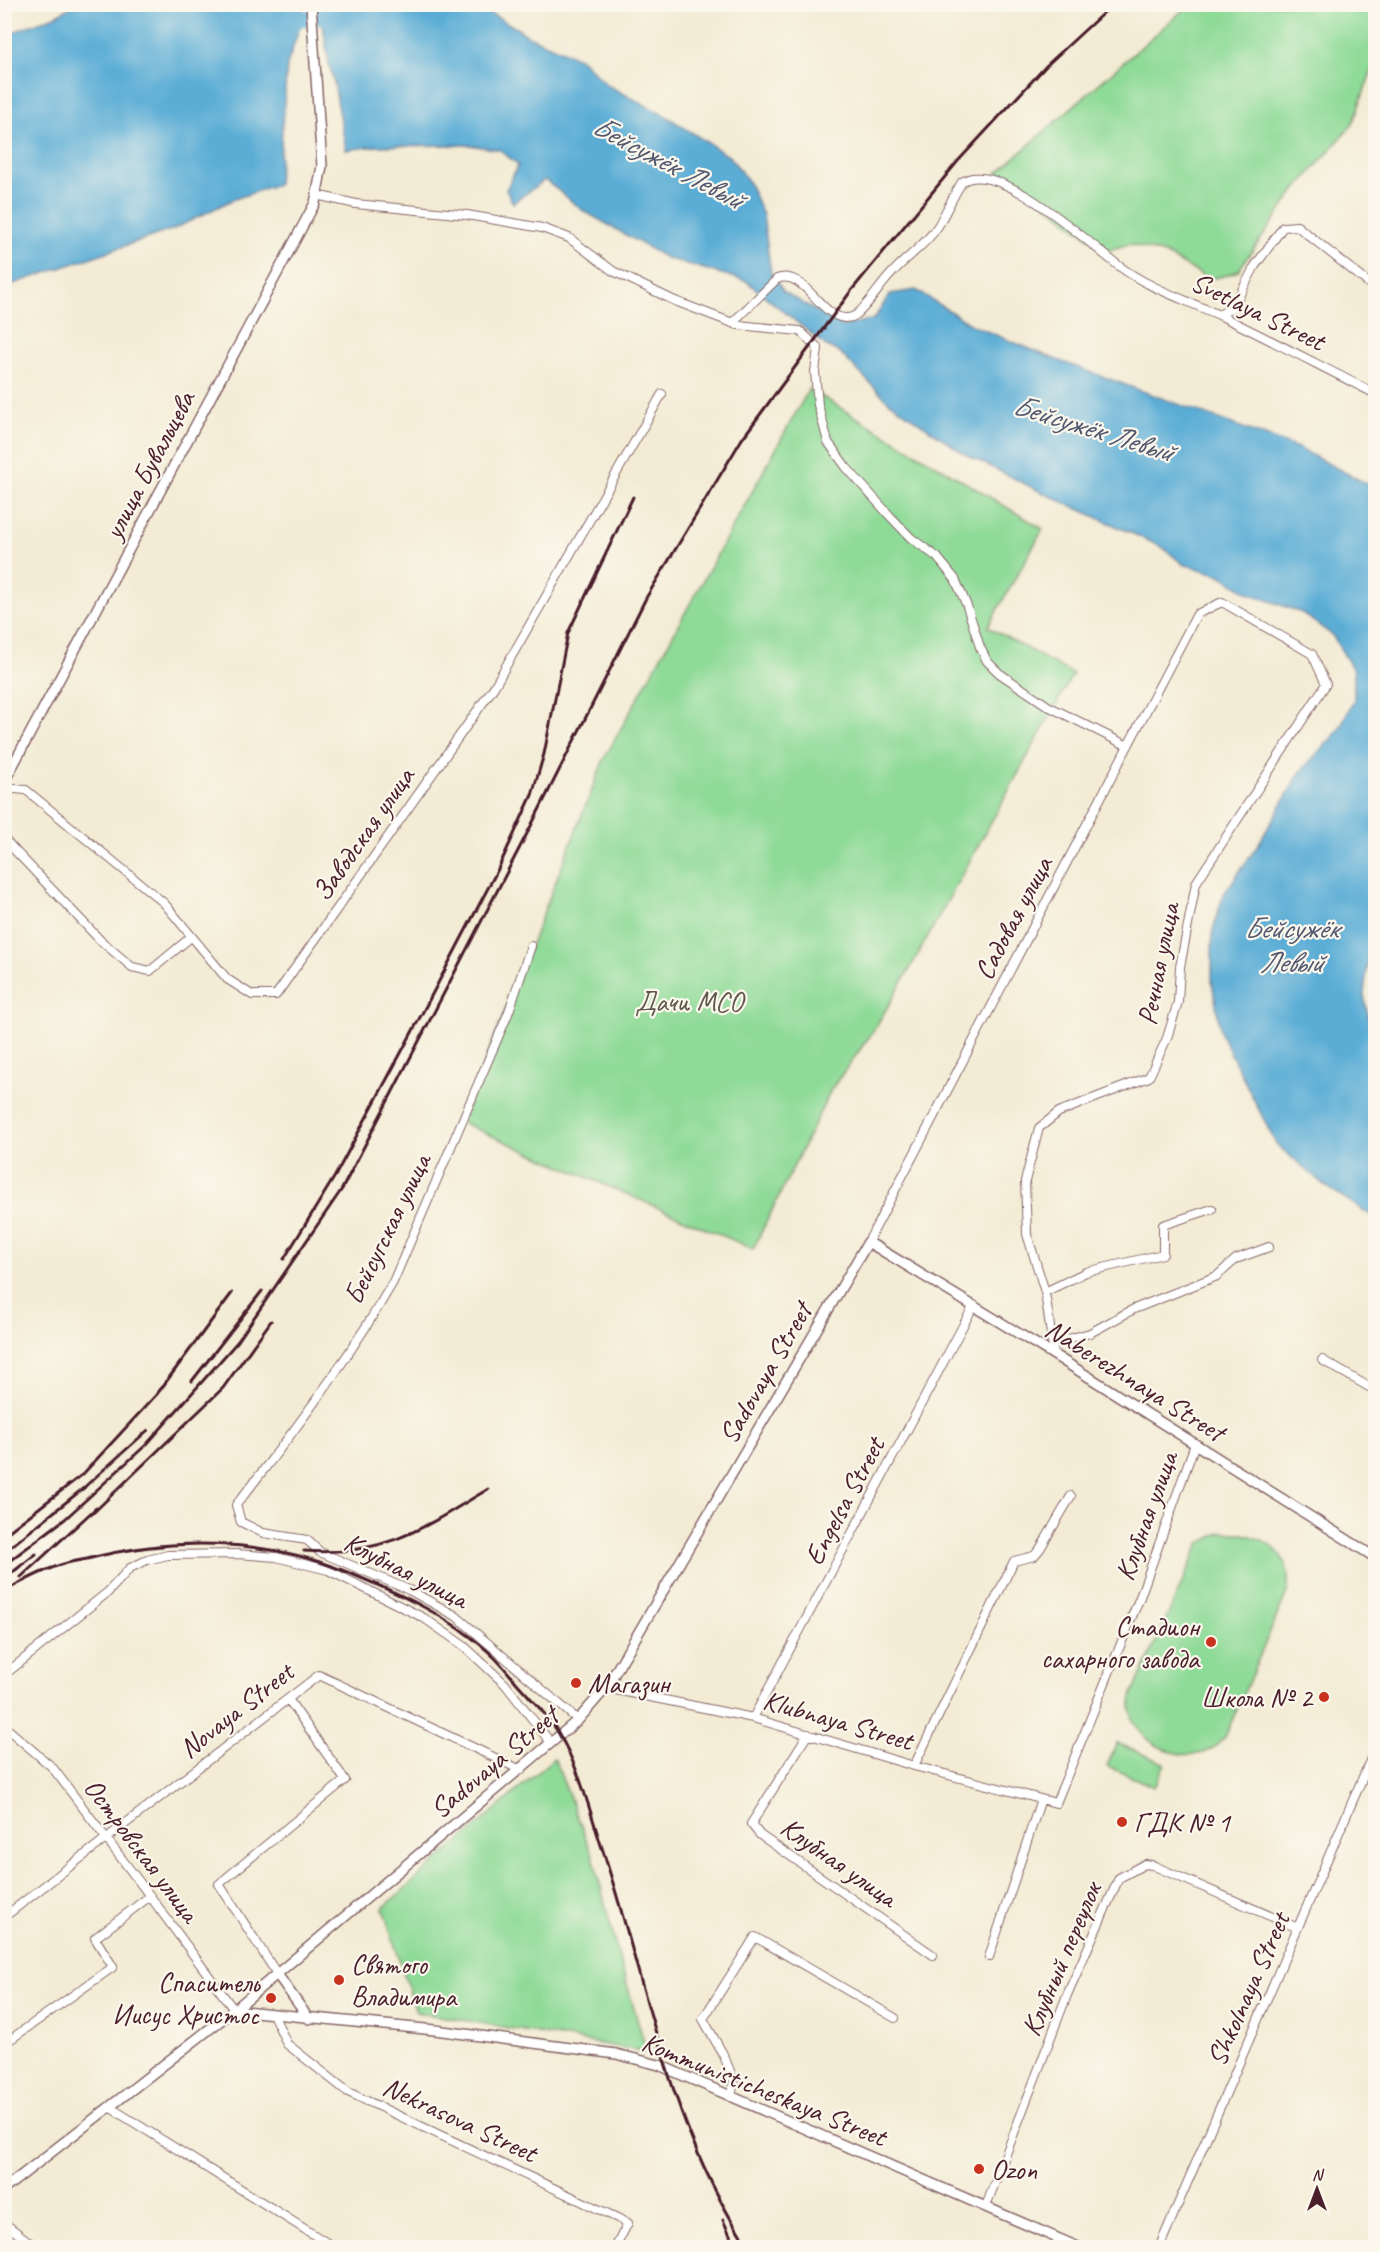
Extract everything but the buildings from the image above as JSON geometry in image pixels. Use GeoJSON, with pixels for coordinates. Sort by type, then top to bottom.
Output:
{"type":"FeatureCollection","features":[{"type":"Feature","properties":{"kind":"street","name":"улица Бувальцева"},"geometry":{"type":"LineString","coordinates":[[4,782],[315,203],[322,166],[311,6]]}},
{"type":"Feature","properties":{"kind":"street","name":"Svetlaya Street"},"geometry":{"type":"LineString","coordinates":[[732,323],[777,279],[783,277],[790,277],[802,284],[817,301],[840,317],[856,315],[894,270],[927,240],[938,226],[962,182],[981,177],[1015,189],[1039,203],[1121,268],[1376,394]]}},
{"type":"Feature","properties":{"kind":"street"},"geometry":{"type":"LineString","coordinates":[[316,195],[356,204],[467,215],[542,228],[569,238],[613,271],[642,286],[732,323],[751,328],[800,331],[818,348],[815,372],[818,405],[828,441],[846,467],[890,516],[911,538],[937,557],[955,579],[968,606],[987,662],[999,673],[1048,706],[1128,746]]}},
{"type":"Feature","properties":{"kind":"street"},"geometry":{"type":"LineString","coordinates":[[1219,315],[1233,307],[1255,266],[1283,227],[1297,226],[1376,289]]}},
{"type":"Feature","properties":{"kind":"street","name":"Заводская улица"},"geometry":{"type":"LineString","coordinates":[[4,788],[26,790],[164,903],[227,979],[252,995],[276,995],[494,687],[662,394]]}},
{"type":"Feature","properties":{"kind":"street","name":"Садовая улица"},"geometry":{"type":"LineString","coordinates":[[868,1242],[1197,614],[1222,602],[1312,654],[1326,684]]}},
{"type":"Feature","properties":{"kind":"street","name":"Речная улица"},"geometry":{"type":"LineString","coordinates":[[1054,1355],[1045,1292],[1026,1224],[1025,1181],[1039,1128],[1059,1112],[1149,1077],[1167,1038],[1178,1002],[1179,967],[1197,882],[1326,684]]}},
{"type":"Feature","properties":{"kind":"street"},"geometry":{"type":"LineString","coordinates":[[4,839],[100,940],[132,967],[150,971],[191,937]]}},
{"type":"Feature","properties":{"kind":"street","name":"Бейсугская улица"},"geometry":{"type":"LineString","coordinates":[[236,1505],[283,1446],[378,1308],[393,1282],[508,1014],[531,946]]}},
{"type":"Feature","properties":{"kind":"street"},"geometry":{"type":"LineString","coordinates":[[1045,1292],[1086,1272],[1163,1254],[1163,1226],[1212,1209]]}},
{"type":"Feature","properties":{"kind":"street","name":"Naberezhnaya Street"},"geometry":{"type":"LineString","coordinates":[[868,1242],[974,1305],[1376,1558]]}},
{"type":"Feature","properties":{"kind":"street","name":"Sadovaya Street"},"geometry":{"type":"LineString","coordinates":[[4,2189],[234,2010],[578,1720],[606,1688],[868,1242]]}},
{"type":"Feature","properties":{"kind":"street"},"geometry":{"type":"LineString","coordinates":[[1053,1343],[1090,1333],[1134,1309],[1217,1276],[1236,1259],[1269,1247]]}},
{"type":"Feature","properties":{"kind":"street","name":"Engelsa Street"},"geometry":{"type":"LineString","coordinates":[[753,1718],[974,1305]]}},
{"type":"Feature","properties":{"kind":"street"},"geometry":{"type":"LineString","coordinates":[[1322,1359],[1376,1391]]}},
{"type":"Feature","properties":{"kind":"street","name":"Клубная улица"},"geometry":{"type":"LineString","coordinates":[[1041,1799],[1056,1803],[1140,1597],[1195,1444]]}},
{"type":"Feature","properties":{"kind":"street"},"geometry":{"type":"LineString","coordinates":[[914,1766],[1014,1561],[1034,1556],[1040,1550],[1071,1496]]}},
{"type":"Feature","properties":{"kind":"street","name":"Клубная улица"},"geometry":{"type":"LineString","coordinates":[[236,1505],[241,1522],[262,1533],[307,1540],[320,1552],[409,1590],[456,1616],[578,1720]]}},
{"type":"Feature","properties":{"kind":"street"},"geometry":{"type":"LineString","coordinates":[[4,1675],[108,1592],[130,1568],[147,1560],[168,1555],[237,1554],[276,1557],[328,1570],[424,1618],[464,1646],[505,1684],[551,1743]]}},
{"type":"Feature","properties":{"kind":"street","name":"Novaya Street"},"geometry":{"type":"LineString","coordinates":[[4,1917],[319,1675],[521,1770]]}},
{"type":"Feature","properties":{"kind":"street","name":"Klubnaya Street"},"geometry":{"type":"LineString","coordinates":[[606,1688],[753,1718],[914,1766],[1041,1799]]}},
{"type":"Feature","properties":{"kind":"street"},"geometry":{"type":"LineString","coordinates":[[288,1699],[345,1780],[219,1884],[309,2019]]}},
{"type":"Feature","properties":{"kind":"street","name":"Островская улица"},"geometry":{"type":"LineString","coordinates":[[4,1726],[52,1767],[234,2010]]}},
{"type":"Feature","properties":{"kind":"street","name":"Клубная улица"},"geometry":{"type":"LineString","coordinates":[[808,1734],[751,1824],[760,1835],[933,1955]]}},
{"type":"Feature","properties":{"kind":"street","name":"Shkolnaya Street"},"geometry":{"type":"LineString","coordinates":[[1159,2247],[1376,1748]]}},
{"type":"Feature","properties":{"kind":"street"},"geometry":{"type":"LineString","coordinates":[[989,1957],[1041,1799]]}},
{"type":"Feature","properties":{"kind":"street","name":"Клубный переулок"},"geometry":{"type":"LineString","coordinates":[[986,2206],[1067,1995],[1119,1878],[1145,1864],[1152,1865],[1299,1928]]}},
{"type":"Feature","properties":{"kind":"street"},"geometry":{"type":"LineString","coordinates":[[4,2044],[113,1967],[95,1938],[150,1896]]}},
{"type":"Feature","properties":{"kind":"street"},"geometry":{"type":"LineString","coordinates":[[731,2097],[734,2081],[724,2056],[703,2019],[755,1937],[895,2018]]}},
{"type":"Feature","properties":{"kind":"street","name":"Kommunisticheskaya Street"},"geometry":{"type":"LineString","coordinates":[[234,2010],[435,2030],[616,2054],[659,2065],[1080,2247]]}},
{"type":"Feature","properties":{"kind":"street","name":"Nekrasova Street"},"geometry":{"type":"LineString","coordinates":[[273,2014],[287,2044],[348,2092],[628,2223],[615,2247]]}},
{"type":"Feature","properties":{"kind":"street"},"geometry":{"type":"LineString","coordinates":[[111,2108],[335,2247]]}},
{"type":"Feature","properties":{"kind":"street"},"geometry":{"type":"LineString","coordinates":[[4,2223],[37,2247]]}},
{"type":"Feature","properties":{"kind":"green space"},"geometry":{"type":"Polygon","coordinates":[[[1189,5],[1375,5],[1375,61],[1352,125],[1296,189],[1238,271],[1209,279],[1165,254],[1130,244],[1105,251],[1043,202],[997,173],[1189,5]]]}},
{"type":"Feature","properties":{"kind":"green space","name":"Дачи МСО"},"geometry":{"type":"Polygon","coordinates":[[[809,389],[1043,529],[988,627],[1073,674],[911,967],[872,1033],[832,1088],[753,1249],[461,1122],[604,759],[809,389]]]}},
{"type":"Feature","properties":{"kind":"green space","name":"Стадион сахарного завода"},"geometry":{"type":"Polygon","coordinates":[[[1222,1532],[1251,1536],[1268,1543],[1275,1549],[1287,1569],[1288,1590],[1225,1737],[1214,1748],[1206,1752],[1183,1754],[1171,1752],[1150,1740],[1135,1723],[1130,1710],[1133,1693],[1200,1543],[1222,1532]]]}},
{"type":"Feature","properties":{"kind":"green space"},"geometry":{"type":"Polygon","coordinates":[[[1117,1743],[1165,1764],[1154,1787],[1107,1766],[1117,1743]]]}},
{"type":"Feature","properties":{"kind":"green space"},"geometry":{"type":"Polygon","coordinates":[[[554,1758],[593,1856],[617,1951],[647,2052],[416,2012],[383,1908],[554,1758]]]}},
{"type":"Feature","properties":{"kind":"water","name":"Бейсужёк Левый"},"geometry":{"type":"Polygon","coordinates":[[[320,4],[483,5],[488,12],[528,36],[581,59],[607,85],[666,116],[730,157],[748,181],[763,215],[771,273],[784,292],[842,326],[874,319],[890,294],[916,290],[972,325],[1052,358],[1298,448],[1375,488],[1376,923],[1371,931],[1364,995],[1376,1055],[1375,1218],[1324,1185],[1276,1144],[1221,1034],[1212,982],[1212,933],[1223,895],[1258,845],[1301,771],[1338,731],[1354,700],[1354,671],[1332,635],[1302,613],[1249,593],[1220,575],[1183,564],[1162,547],[1041,492],[965,454],[888,401],[840,353],[825,345],[746,281],[666,258],[582,210],[545,180],[513,203],[506,190],[518,165],[500,150],[469,145],[378,146],[346,150],[320,4]]]}},
{"type":"Feature","properties":{"kind":"water"},"geometry":{"type":"Polygon","coordinates":[[[74,5],[303,5],[303,18],[287,65],[278,184],[232,200],[174,229],[5,287],[5,35],[55,16],[74,5]]]}},
{"type":"Feature","properties":{"kind":"waterway","name":"Бейсужёк Левый"},"geometry":{"type":"LineString","coordinates":[[282,24],[320,16],[342,21]]}},
{"type":"Feature","properties":{"kind":"railway"},"geometry":{"type":"LineString","coordinates":[[4,1565],[65,1519],[147,1444],[238,1341],[342,1189],[532,824],[646,598],[742,439],[851,291],[958,161],[1047,65],[1113,4]]}},
{"type":"Feature","properties":{"kind":"railway"},"geometry":{"type":"LineString","coordinates":[[284,1259],[335,1176],[417,1023],[498,869],[532,795],[544,754],[568,633],[633,497]]}},
{"type":"Feature","properties":{"kind":"railway"},"geometry":{"type":"LineString","coordinates":[[192,1381],[262,1291]]}},
{"type":"Feature","properties":{"kind":"railway"},"geometry":{"type":"LineString","coordinates":[[4,1535],[83,1474],[157,1394],[232,1293]]}},
{"type":"Feature","properties":{"kind":"railway"},"geometry":{"type":"LineString","coordinates":[[92,1514],[223,1388],[271,1321]]}},
{"type":"Feature","properties":{"kind":"railway"},"geometry":{"type":"LineString","coordinates":[[80,1491],[148,1430]]}},
{"type":"Feature","properties":{"kind":"railway"},"geometry":{"type":"LineString","coordinates":[[4,1552],[85,1487]]}},
{"type":"Feature","properties":{"kind":"railway"},"geometry":{"type":"LineString","coordinates":[[304,1551],[332,1552],[357,1549],[402,1537],[488,1489]]}},
{"type":"Feature","properties":{"kind":"railway"},"geometry":{"type":"LineString","coordinates":[[21,1577],[96,1508]]}},
{"type":"Feature","properties":{"kind":"railway"},"geometry":{"type":"LineString","coordinates":[[4,1591],[60,1565],[118,1552],[183,1544],[248,1547],[312,1559],[362,1578],[423,1606],[478,1643],[499,1662],[548,1718],[572,1760],[617,1896],[678,2104],[721,2202],[749,2248]]}},
{"type":"Feature","properties":{"kind":"railway"},"geometry":{"type":"LineString","coordinates":[[4,1579],[36,1554]]}},
{"type":"Feature","properties":{"kind":"railway"},"geometry":{"type":"LineString","coordinates":[[723,2220],[736,2248]]}},
{"type":"Feature","properties":{"kind":"place","name":"Стадион сахарного завода"},"geometry":{"type":"Point","coordinates":[1211,1642]}},
{"type":"Feature","properties":{"kind":"place","name":"Магазин"},"geometry":{"type":"Point","coordinates":[576,1683]}},
{"type":"Feature","properties":{"kind":"place","name":"Школа № 2"},"geometry":{"type":"Point","coordinates":[1324,1697]}},
{"type":"Feature","properties":{"kind":"place","name":"ГДК № 1"},"geometry":{"type":"Point","coordinates":[1122,1822]}},
{"type":"Feature","properties":{"kind":"place","name":"Святого Владимира"},"geometry":{"type":"Point","coordinates":[339,1980]}},
{"type":"Feature","properties":{"kind":"place","name":"Спаситель Иисус Христос"},"geometry":{"type":"Point","coordinates":[271,1998]}},
{"type":"Feature","properties":{"kind":"place","name":"Ozon"},"geometry":{"type":"Point","coordinates":[979,2169]}}]}
